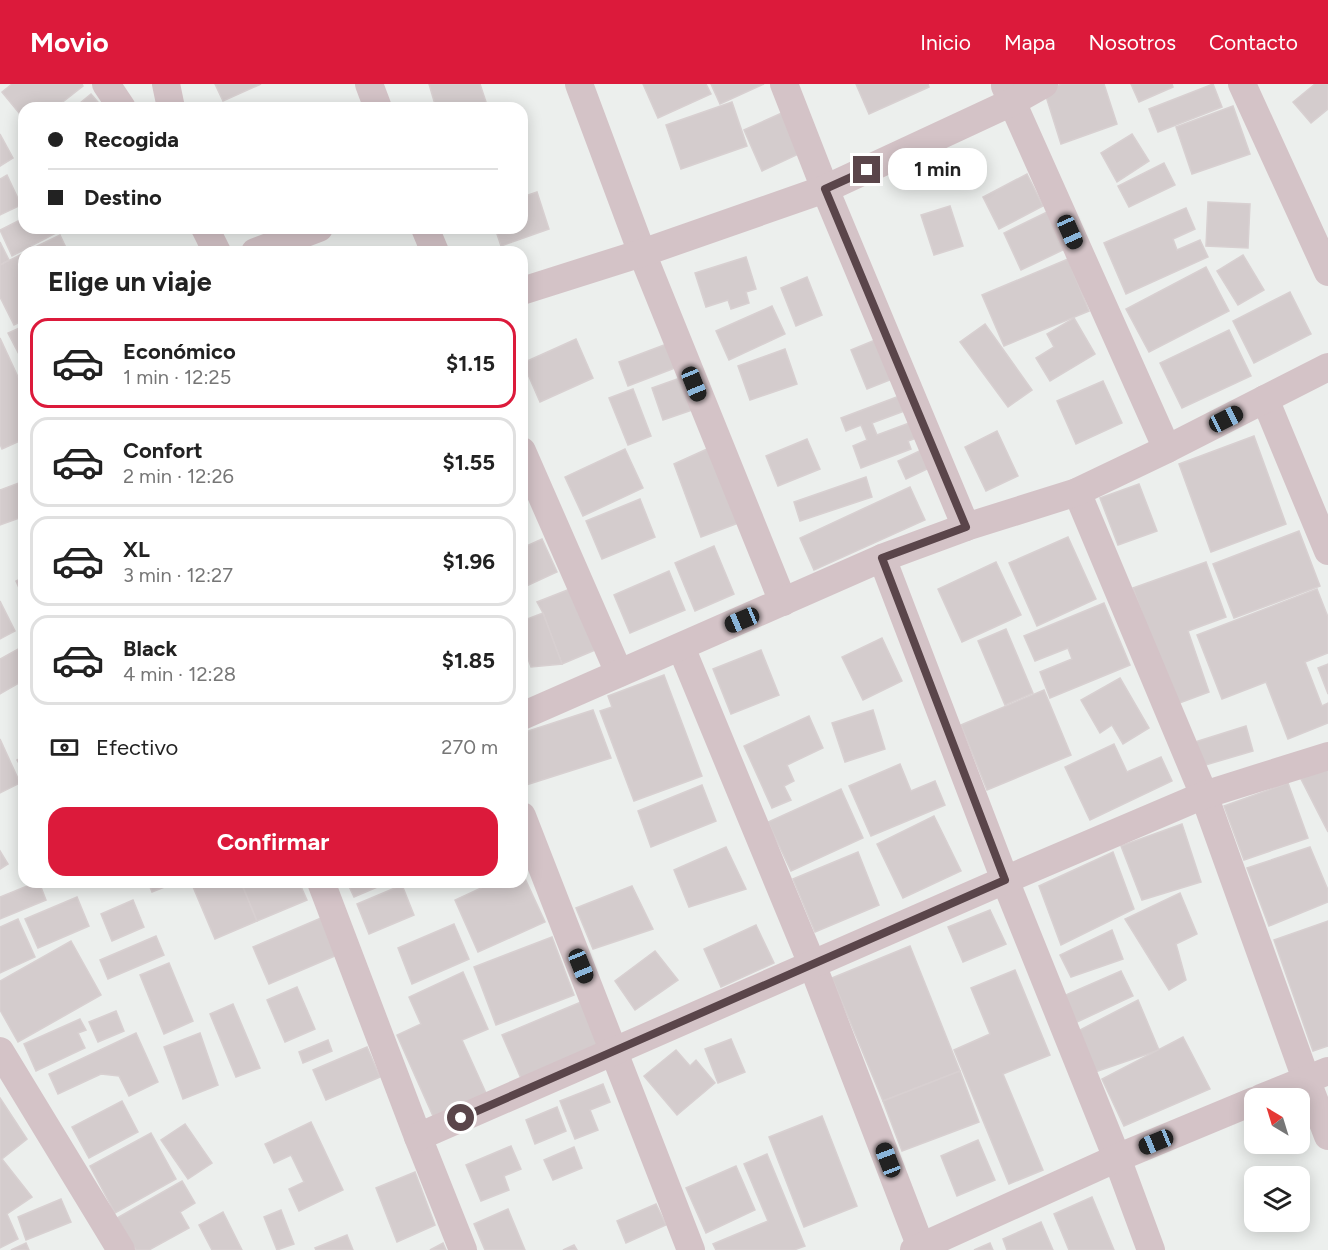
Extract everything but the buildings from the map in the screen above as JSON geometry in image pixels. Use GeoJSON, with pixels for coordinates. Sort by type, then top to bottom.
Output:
{"type":"FeatureCollection","features":[{"type":"Feature","properties":{"kind":"street"},"geometry":{"type":"LineString","coordinates":[[106,84],[118,102]]}},
{"type":"Feature","properties":{"kind":"street"},"geometry":{"type":"LineString","coordinates":[[166,84],[170,102]]}},
{"type":"Feature","properties":{"kind":"street"},"geometry":{"type":"LineString","coordinates":[[369,84],[376,102]]}},
{"type":"Feature","properties":{"kind":"street"},"geometry":{"type":"LineString","coordinates":[[579,84],[642,253],[783,602]]}},
{"type":"Feature","properties":{"kind":"street"},"geometry":{"type":"LineString","coordinates":[[783,84],[966,527]]}},
{"type":"Feature","properties":{"kind":"street"},"geometry":{"type":"LineString","coordinates":[[528,289],[642,253],[825,189],[1008,93],[1044,84]]}},
{"type":"Feature","properties":{"kind":"street"},"geometry":{"type":"LineString","coordinates":[[1242,84],[1328,272]]}},
{"type":"Feature","properties":{"kind":"street"},"geometry":{"type":"LineString","coordinates":[[1008,93],[1167,449]]}},
{"type":"Feature","properties":{"kind":"street"},"geometry":{"type":"LineString","coordinates":[[271,246],[303,234]]}},
{"type":"Feature","properties":{"kind":"street"},"geometry":{"type":"LineString","coordinates":[[528,713],[882,558],[966,527],[1077,492],[1328,367]]}},
{"type":"Feature","properties":{"kind":"street"},"geometry":{"type":"LineString","coordinates":[[1265,399],[1328,551]]}},
{"type":"Feature","properties":{"kind":"street"},"geometry":{"type":"LineString","coordinates":[[528,465],[618,674]]}},
{"type":"Feature","properties":{"kind":"street"},"geometry":{"type":"LineString","coordinates":[[1077,492],[1204,795],[1317,1075],[1328,1136]]}},
{"type":"Feature","properties":{"kind":"street"},"geometry":{"type":"LineString","coordinates":[[882,558],[1005,880],[1117,1158],[1151,1250]]}},
{"type":"Feature","properties":{"kind":"street"},"geometry":{"type":"LineString","coordinates":[[681,647],[812,964],[919,1249],[1117,1158],[1244,1105]]}},
{"type":"Feature","properties":{"kind":"street"},"geometry":{"type":"LineString","coordinates":[[418,1137],[1204,795],[1328,756]]}},
{"type":"Feature","properties":{"kind":"street"},"geometry":{"type":"LineString","coordinates":[[528,831],[691,1250]]}},
{"type":"Feature","properties":{"kind":"street"},"geometry":{"type":"LineString","coordinates":[[323,888],[463,1250]]}},
{"type":"Feature","properties":{"kind":"street"},"geometry":{"type":"LineString","coordinates":[[0,1051],[121,1250]]}},
{"type":"Feature","properties":{"kind":"street"},"geometry":{"type":"LineString","coordinates":[[1285,1088],[1317,1075]]}},
{"type":"Feature","properties":{"kind":"route"},"geometry":{"type":"LineString","coordinates":[[461,1118],[1005,880],[882,558],[966,527],[825,189],[867,170]]}}]}
